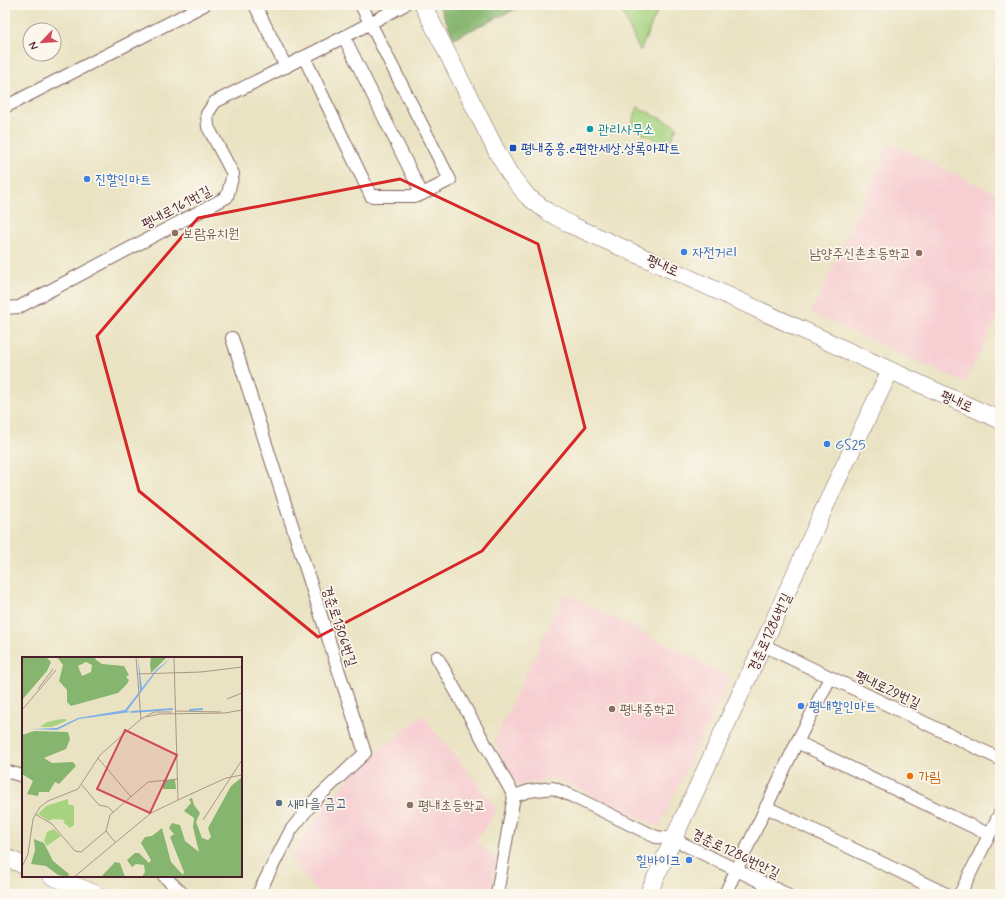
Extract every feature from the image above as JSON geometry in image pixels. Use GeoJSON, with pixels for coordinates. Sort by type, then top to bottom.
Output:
{"type":"FeatureCollection","features":[{"type":"Feature","properties":{"kind":"street"},"geometry":{"type":"LineString","coordinates":[[5,107],[204,5]]}},
{"type":"Feature","properties":{"kind":"street"},"geometry":{"type":"LineString","coordinates":[[255,5],[286,67]]}},
{"type":"Feature","properties":{"kind":"street"},"geometry":{"type":"LineString","coordinates":[[304,57],[371,196],[418,196],[450,180],[361,5]]}},
{"type":"Feature","properties":{"kind":"street","name":"평내로161번길"},"geometry":{"type":"LineString","coordinates":[[5,308],[19,308],[227,197],[233,174],[208,126],[207,114],[215,102],[344,38],[404,5]]}},
{"type":"Feature","properties":{"kind":"street","name":"평내로"},"geometry":{"type":"LineString","coordinates":[[424,5],[496,150],[509,173],[527,196],[548,212],[571,225],[754,306],[890,371],[1000,420]]}},
{"type":"Feature","properties":{"kind":"street"},"geometry":{"type":"LineString","coordinates":[[344,38],[422,194]]}},
{"type":"Feature","properties":{"kind":"street","name":"경춘로1306번길"},"geometry":{"type":"LineString","coordinates":[[232,338],[365,753],[314,801],[292,830],[258,894]]}},
{"type":"Feature","properties":{"kind":"street","name":"경춘로1286번길"},"geometry":{"type":"LineString","coordinates":[[648,894],[833,489],[890,371]]}},
{"type":"Feature","properties":{"kind":"street","name":"평내로29번길"},"geometry":{"type":"LineString","coordinates":[[763,645],[1000,759]]}},
{"type":"Feature","properties":{"kind":"street"},"geometry":{"type":"LineString","coordinates":[[437,657],[514,796],[497,894]]}},
{"type":"Feature","properties":{"kind":"street"},"geometry":{"type":"LineString","coordinates":[[725,894],[797,742],[830,678]]}},
{"type":"Feature","properties":{"kind":"street"},"geometry":{"type":"LineString","coordinates":[[797,742],[988,834]]}},
{"type":"Feature","properties":{"kind":"street"},"geometry":{"type":"LineString","coordinates":[[5,771],[22,776]]}},
{"type":"Feature","properties":{"kind":"street","name":"경춘로1286번안길"},"geometry":{"type":"LineString","coordinates":[[514,796],[529,791],[553,788],[656,837],[673,840],[786,894]]}},
{"type":"Feature","properties":{"kind":"street"},"geometry":{"type":"LineString","coordinates":[[766,806],[946,894]]}},
{"type":"Feature","properties":{"kind":"street"},"geometry":{"type":"LineString","coordinates":[[960,894],[988,834],[1000,813]]}},
{"type":"Feature","properties":{"kind":"street"},"geometry":{"type":"LineString","coordinates":[[5,857],[22,865]]}},
{"type":"Feature","properties":{"kind":"street"},"geometry":{"type":"LineString","coordinates":[[54,877],[96,894]]}},
{"type":"Feature","properties":{"kind":"street"},"geometry":{"type":"LineString","coordinates":[[165,877],[183,894]]}},
{"type":"Feature","properties":{"kind":"highlighted area"},"geometry":{"type":"Polygon","coordinates":[[[400,179],[538,244],[585,428],[482,551],[318,637],[139,491],[97,336],[198,218],[400,179]]]}},
{"type":"Feature","properties":{"kind":"shaded area","name":"남양주신촌초등학교"},"geometry":{"type":"Polygon","coordinates":[[[890,144],[1000,195],[1000,311],[965,383],[811,313],[890,144]]]}},
{"type":"Feature","properties":{"kind":"shaded area","name":"평내중학교"},"geometry":{"type":"Polygon","coordinates":[[[565,593],[730,677],[659,827],[556,778],[517,785],[494,741],[565,593]]]}},
{"type":"Feature","properties":{"kind":"shaded area","name":"평내초등학교"},"geometry":{"type":"Polygon","coordinates":[[[422,715],[497,809],[476,841],[496,859],[491,894],[324,894],[314,887],[290,858],[328,802],[356,771],[422,715]]]}},
{"type":"Feature","properties":{"kind":"green space"},"geometry":{"type":"Polygon","coordinates":[[[439,5],[524,5],[454,38],[439,5]]]}},
{"type":"Feature","properties":{"kind":"green space"},"geometry":{"type":"Polygon","coordinates":[[[619,5],[660,5],[640,51],[619,5]]]}},
{"type":"Feature","properties":{"kind":"green space"},"geometry":{"type":"Polygon","coordinates":[[[638,107],[677,127],[668,146],[630,127],[638,107]]]}},
{"type":"Feature","properties":{"kind":"place","name":"관리사무소"},"geometry":{"type":"Point","coordinates":[590,129]}},
{"type":"Feature","properties":{"kind":"place","name":"평내중흥.e편한세상.상록아파트"},"geometry":{"type":"Point","coordinates":[513,148]}},
{"type":"Feature","properties":{"kind":"place","name":"진할인마트"},"geometry":{"type":"Point","coordinates":[87,179]}},
{"type":"Feature","properties":{"kind":"place","name":"보람유치원"},"geometry":{"type":"Point","coordinates":[175,233]}},
{"type":"Feature","properties":{"kind":"place","name":"자전거리"},"geometry":{"type":"Point","coordinates":[684,252]}},
{"type":"Feature","properties":{"kind":"place","name":"남양주신촌초등학교"},"geometry":{"type":"Point","coordinates":[919,253]}},
{"type":"Feature","properties":{"kind":"place","name":"GS25"},"geometry":{"type":"Point","coordinates":[827,444]}},
{"type":"Feature","properties":{"kind":"place","name":"평내할인마트"},"geometry":{"type":"Point","coordinates":[801,706]}},
{"type":"Feature","properties":{"kind":"place","name":"평내중학교"},"geometry":{"type":"Point","coordinates":[612,709]}},
{"type":"Feature","properties":{"kind":"place","name":"가림"},"geometry":{"type":"Point","coordinates":[910,776]}},
{"type":"Feature","properties":{"kind":"place","name":"새마을 금고"},"geometry":{"type":"Point","coordinates":[279,803]}},
{"type":"Feature","properties":{"kind":"place","name":"평내초등학교"},"geometry":{"type":"Point","coordinates":[410,805]}},
{"type":"Feature","properties":{"kind":"place","name":"힐바이크"},"geometry":{"type":"Point","coordinates":[689,860]}}]}
